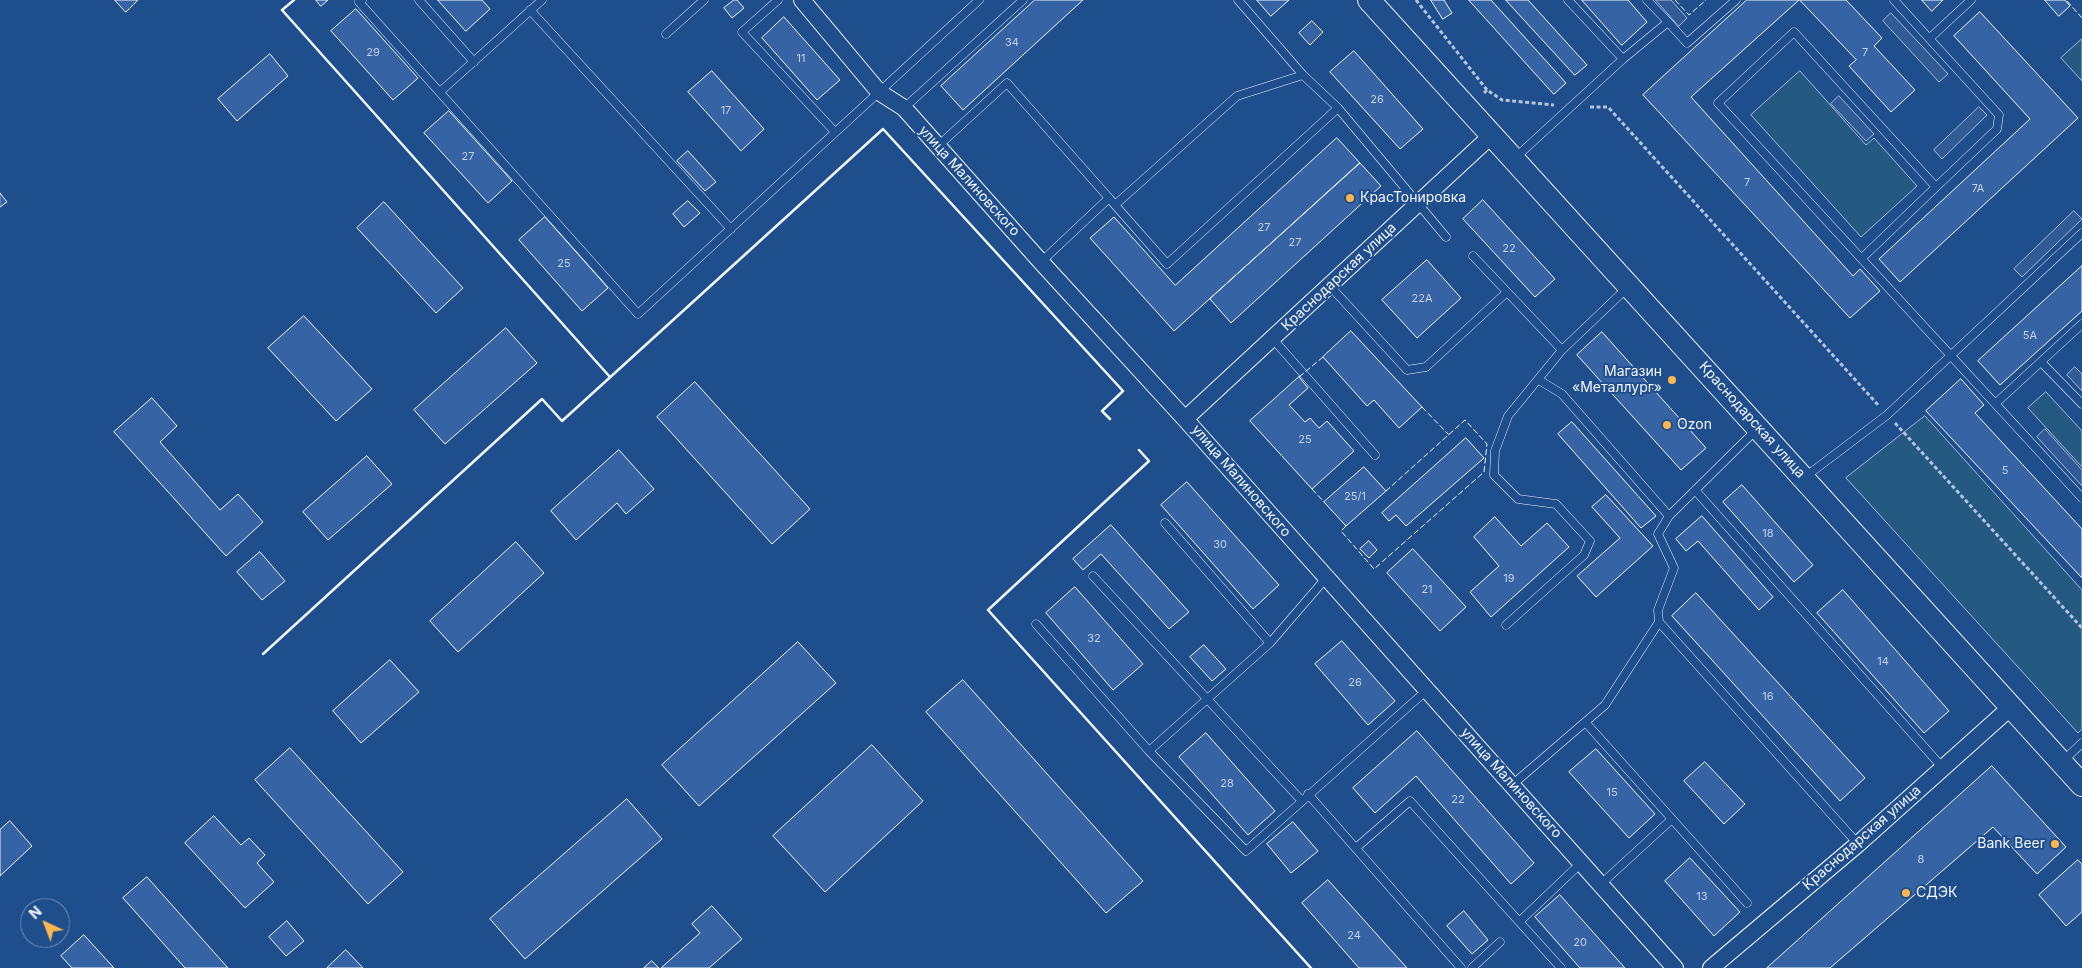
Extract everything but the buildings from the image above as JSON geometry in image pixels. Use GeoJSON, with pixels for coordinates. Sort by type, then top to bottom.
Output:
{"type":"FeatureCollection","features":[{"type":"Feature","properties":{"kind":"main road","name":"Краснодарская улица"},"geometry":{"type":"LineString","coordinates":[[1369,0],[1805,477],[2061,763],[2082,784]]}},
{"type":"Feature","properties":{"kind":"street","name":"улица Малиновского"},"geometry":{"type":"LineString","coordinates":[[802,0],[879,92],[904,108],[1041,262],[1185,419],[1675,968]]}},
{"type":"Feature","properties":{"kind":"street","name":"Краснодарская улица"},"geometry":{"type":"LineString","coordinates":[[1185,419],[1492,134]]}},
{"type":"Feature","properties":{"kind":"street","name":"Краснодарская улица"},"geometry":{"type":"LineString","coordinates":[[1711,968],[1858,844],[2011,707]]}},
{"type":"Feature","properties":{"kind":"lane"},"geometry":{"type":"LineString","coordinates":[[362,0],[359,2],[441,91],[638,314],[980,0]]}},
{"type":"Feature","properties":{"kind":"lane"},"geometry":{"type":"LineString","coordinates":[[419,0],[474,62]]}},
{"type":"Feature","properties":{"kind":"lane"},"geometry":{"type":"LineString","coordinates":[[441,91],[542,0]]}},
{"type":"Feature","properties":{"kind":"lane"},"geometry":{"type":"LineString","coordinates":[[666,34],[704,0]]}},
{"type":"Feature","properties":{"kind":"lane"},"geometry":{"type":"LineString","coordinates":[[778,0],[742,32],[835,132]]}},
{"type":"Feature","properties":{"kind":"lane"},"geometry":{"type":"LineString","coordinates":[[904,108],[1023,0]]}},
{"type":"Feature","properties":{"kind":"lane"},"geometry":{"type":"LineString","coordinates":[[1238,0],[1303,75],[1338,108],[1446,237]]}},
{"type":"Feature","properties":{"kind":"lane"},"geometry":{"type":"LineString","coordinates":[[1568,0],[1623,59]]}},
{"type":"Feature","properties":{"kind":"lane"},"geometry":{"type":"LineString","coordinates":[[1647,0],[1687,43],[1736,0]]}},
{"type":"Feature","properties":{"kind":"lane"},"geometry":{"type":"LineString","coordinates":[[1862,258],[1996,129],[1999,114],[1894,0]]}},
{"type":"Feature","properties":{"kind":"lane"},"geometry":{"type":"LineString","coordinates":[[1930,38],[1970,0]]}},
{"type":"Feature","properties":{"kind":"lane"},"geometry":{"type":"LineString","coordinates":[[530,10],[731,229]]}},
{"type":"Feature","properties":{"kind":"lane"},"geometry":{"type":"LineString","coordinates":[[1514,159],[1623,59],[1668,22]]}},
{"type":"Feature","properties":{"kind":"lane"},"geometry":{"type":"LineString","coordinates":[[1936,187],[1794,32],[1718,103],[2082,498]]}},
{"type":"Feature","properties":{"kind":"lane"},"geometry":{"type":"LineString","coordinates":[[1115,205],[1237,96],[1303,75]]}},
{"type":"Feature","properties":{"kind":"lane"},"geometry":{"type":"LineString","coordinates":[[938,146],[1007,83],[1167,264],[1338,108]]}},
{"type":"Feature","properties":{"kind":"lane"},"geometry":{"type":"LineString","coordinates":[[1041,262],[1110,198]]}},
{"type":"Feature","properties":{"kind":"lane"},"geometry":{"type":"LineString","coordinates":[[1805,477],[1888,415],[2082,233]]}},
{"type":"Feature","properties":{"kind":"lane"},"geometry":{"type":"LineString","coordinates":[[1473,256],[1562,350]]}},
{"type":"Feature","properties":{"kind":"lane"},"geometry":{"type":"LineString","coordinates":[[1329,285],[1406,370],[1426,367],[1507,292]]}},
{"type":"Feature","properties":{"kind":"lane"},"geometry":{"type":"LineString","coordinates":[[1506,626],[1584,555],[1590,541],[1556,504],[1518,499],[1494,475],[1495,451],[1508,416],[1562,350],[1629,285]]}},
{"type":"Feature","properties":{"kind":"lane"},"geometry":{"type":"LineString","coordinates":[[1996,403],[2082,324]]}},
{"type":"Feature","properties":{"kind":"lane"},"geometry":{"type":"LineString","coordinates":[[1272,338],[1375,454]]}},
{"type":"Feature","properties":{"kind":"lane"},"geometry":{"type":"LineString","coordinates":[[2041,362],[2082,404]]}},
{"type":"Feature","properties":{"kind":"lane"},"geometry":{"type":"LineString","coordinates":[[1539,380],[1562,394],[1669,516]]}},
{"type":"Feature","properties":{"kind":"lane"},"geometry":{"type":"LineString","coordinates":[[1759,427],[1669,516],[1658,534],[1674,568],[1658,610],[1659,622],[1858,844]]}},
{"type":"Feature","properties":{"kind":"lane"},"geometry":{"type":"LineString","coordinates":[[1695,490],[1942,767]]}},
{"type":"Feature","properties":{"kind":"lane"},"geometry":{"type":"LineString","coordinates":[[1165,523],[1270,642]]}},
{"type":"Feature","properties":{"kind":"lane"},"geometry":{"type":"LineString","coordinates":[[1093,576],[1301,800]]}},
{"type":"Feature","properties":{"kind":"lane"},"geometry":{"type":"LineString","coordinates":[[1149,751],[1270,642],[1326,578]]}},
{"type":"Feature","properties":{"kind":"lane"},"geometry":{"type":"LineString","coordinates":[[1512,785],[1605,705],[1659,622]]}},
{"type":"Feature","properties":{"kind":"lane"},"geometry":{"type":"LineString","coordinates":[[1036,624],[1149,751],[1246,851],[1301,800],[1427,690]]}},
{"type":"Feature","properties":{"kind":"lane"},"geometry":{"type":"LineString","coordinates":[[1586,723],[1747,903]]}},
{"type":"Feature","properties":{"kind":"lane"},"geometry":{"type":"LineString","coordinates":[[2061,763],[2082,743]]}},
{"type":"Feature","properties":{"kind":"lane"},"geometry":{"type":"LineString","coordinates":[[1308,794],[1357,847],[1461,968]]}},
{"type":"Feature","properties":{"kind":"lane"},"geometry":{"type":"LineString","coordinates":[[1357,847],[1410,801],[1561,968]]}},
{"type":"Feature","properties":{"kind":"lane"},"geometry":{"type":"LineString","coordinates":[[1601,884],[1672,819]]}},
{"type":"Feature","properties":{"kind":"lane"},"geometry":{"type":"LineString","coordinates":[[1520,921],[1581,863]]}},
{"type":"Feature","properties":{"kind":"lane"},"geometry":{"type":"LineString","coordinates":[[1472,968],[1500,942]]}},
{"type":"Feature","properties":{"kind":"path"},"geometry":{"type":"LineString","coordinates":[[1416,0],[1485,91],[1502,100],[1570,107],[1608,107],[2082,628]]}},
{"type":"Feature","properties":{"kind":"shaded area"},"geometry":{"type":"Polygon","coordinates":[[[1656,0],[1671,0],[1687,18],[1679,26],[1656,0]]]}},
{"type":"Feature","properties":{"kind":"shaded area"},"geometry":{"type":"Polygon","coordinates":[[[1891,13],[1948,74],[1939,82],[1883,21],[1891,13]]]}},
{"type":"Feature","properties":{"kind":"shaded area"},"geometry":{"type":"Polygon","coordinates":[[[2082,39],[2082,81],[2061,58],[2082,39]]]}},
{"type":"Feature","properties":{"kind":"shaded area"},"geometry":{"type":"Polygon","coordinates":[[[1800,71],[1866,145],[1874,138],[1917,186],[1861,237],[1751,115],[1800,71]]]}},
{"type":"Feature","properties":{"kind":"shaded area"},"geometry":{"type":"Polygon","coordinates":[[[1839,96],[1874,134],[1866,141],[1831,104],[1839,96]]]}},
{"type":"Feature","properties":{"kind":"shaded area"},"geometry":{"type":"Polygon","coordinates":[[[1979,107],[1987,115],[1942,159],[1934,150],[1979,107]]]}},
{"type":"Feature","properties":{"kind":"shaded area"},"geometry":{"type":"Polygon","coordinates":[[[2074,211],[2082,219],[2022,277],[2014,269],[2074,211]]]}},
{"type":"Feature","properties":{"kind":"shaded area"},"geometry":{"type":"Polygon","coordinates":[[[2075,367],[2082,374],[2082,391],[2067,375],[2075,367]]]}},
{"type":"Feature","properties":{"kind":"shaded area"},"geometry":{"type":"Polygon","coordinates":[[[2046,392],[2082,431],[2082,467],[2028,408],[2046,392]]]}},
{"type":"Feature","properties":{"kind":"shaded area"},"geometry":{"type":"Polygon","coordinates":[[[1925,416],[2082,590],[2082,729],[2078,733],[1846,478],[1925,416]]]}},
{"type":"Feature","properties":{"kind":"shaded area"},"geometry":{"type":"Polygon","coordinates":[[[2045,429],[2082,470],[2082,486],[2037,437],[2045,429]]]}},
{"type":"Feature","properties":{"kind":"fence"},"geometry":{"type":"LineString","coordinates":[[1675,0],[1689,15],[1706,0]]}},
{"type":"Feature","properties":{"kind":"fence"},"geometry":{"type":"LineString","coordinates":[[2067,1],[2082,18]]}},
{"type":"Feature","properties":{"kind":"fence"},"geometry":{"type":"LineString","coordinates":[[1299,377],[1323,357]]}},
{"type":"Feature","properties":{"kind":"fence"},"geometry":{"type":"LineString","coordinates":[[1422,407],[1449,435]]}},
{"type":"Feature","properties":{"kind":"fence"},"geometry":{"type":"LineString","coordinates":[[1346,526],[1341,531],[1374,569],[1484,472],[1487,444],[1465,420],[1386,491]]}},
{"type":"Feature","properties":{"kind":"fence"},"geometry":{"type":"LineString","coordinates":[[1312,489],[1324,502]]}},
{"type":"Feature","properties":{"kind":"wall"},"geometry":{"type":"LineString","coordinates":[[294,0],[282,10],[610,377]]}},
{"type":"Feature","properties":{"kind":"wall"},"geometry":{"type":"LineString","coordinates":[[263,654],[542,399],[562,421],[883,129],[1123,391],[1102,411],[1110,419]]}},
{"type":"Feature","properties":{"kind":"wall"},"geometry":{"type":"LineString","coordinates":[[1139,450],[1149,461],[988,610],[1311,968]]}},
{"type":"Feature","properties":{"kind":"place","name":"КрасТонировка"},"geometry":{"type":"Point","coordinates":[1350,198]}},
{"type":"Feature","properties":{"kind":"place","name":"Магазин «Металлург»"},"geometry":{"type":"Point","coordinates":[1672,380]}},
{"type":"Feature","properties":{"kind":"place","name":"Ozon"},"geometry":{"type":"Point","coordinates":[1667,425]}},
{"type":"Feature","properties":{"kind":"place","name":"Bank Beer"},"geometry":{"type":"Point","coordinates":[2055,844]}},
{"type":"Feature","properties":{"kind":"place","name":"СДЭК"},"geometry":{"type":"Point","coordinates":[1906,893]}}]}
